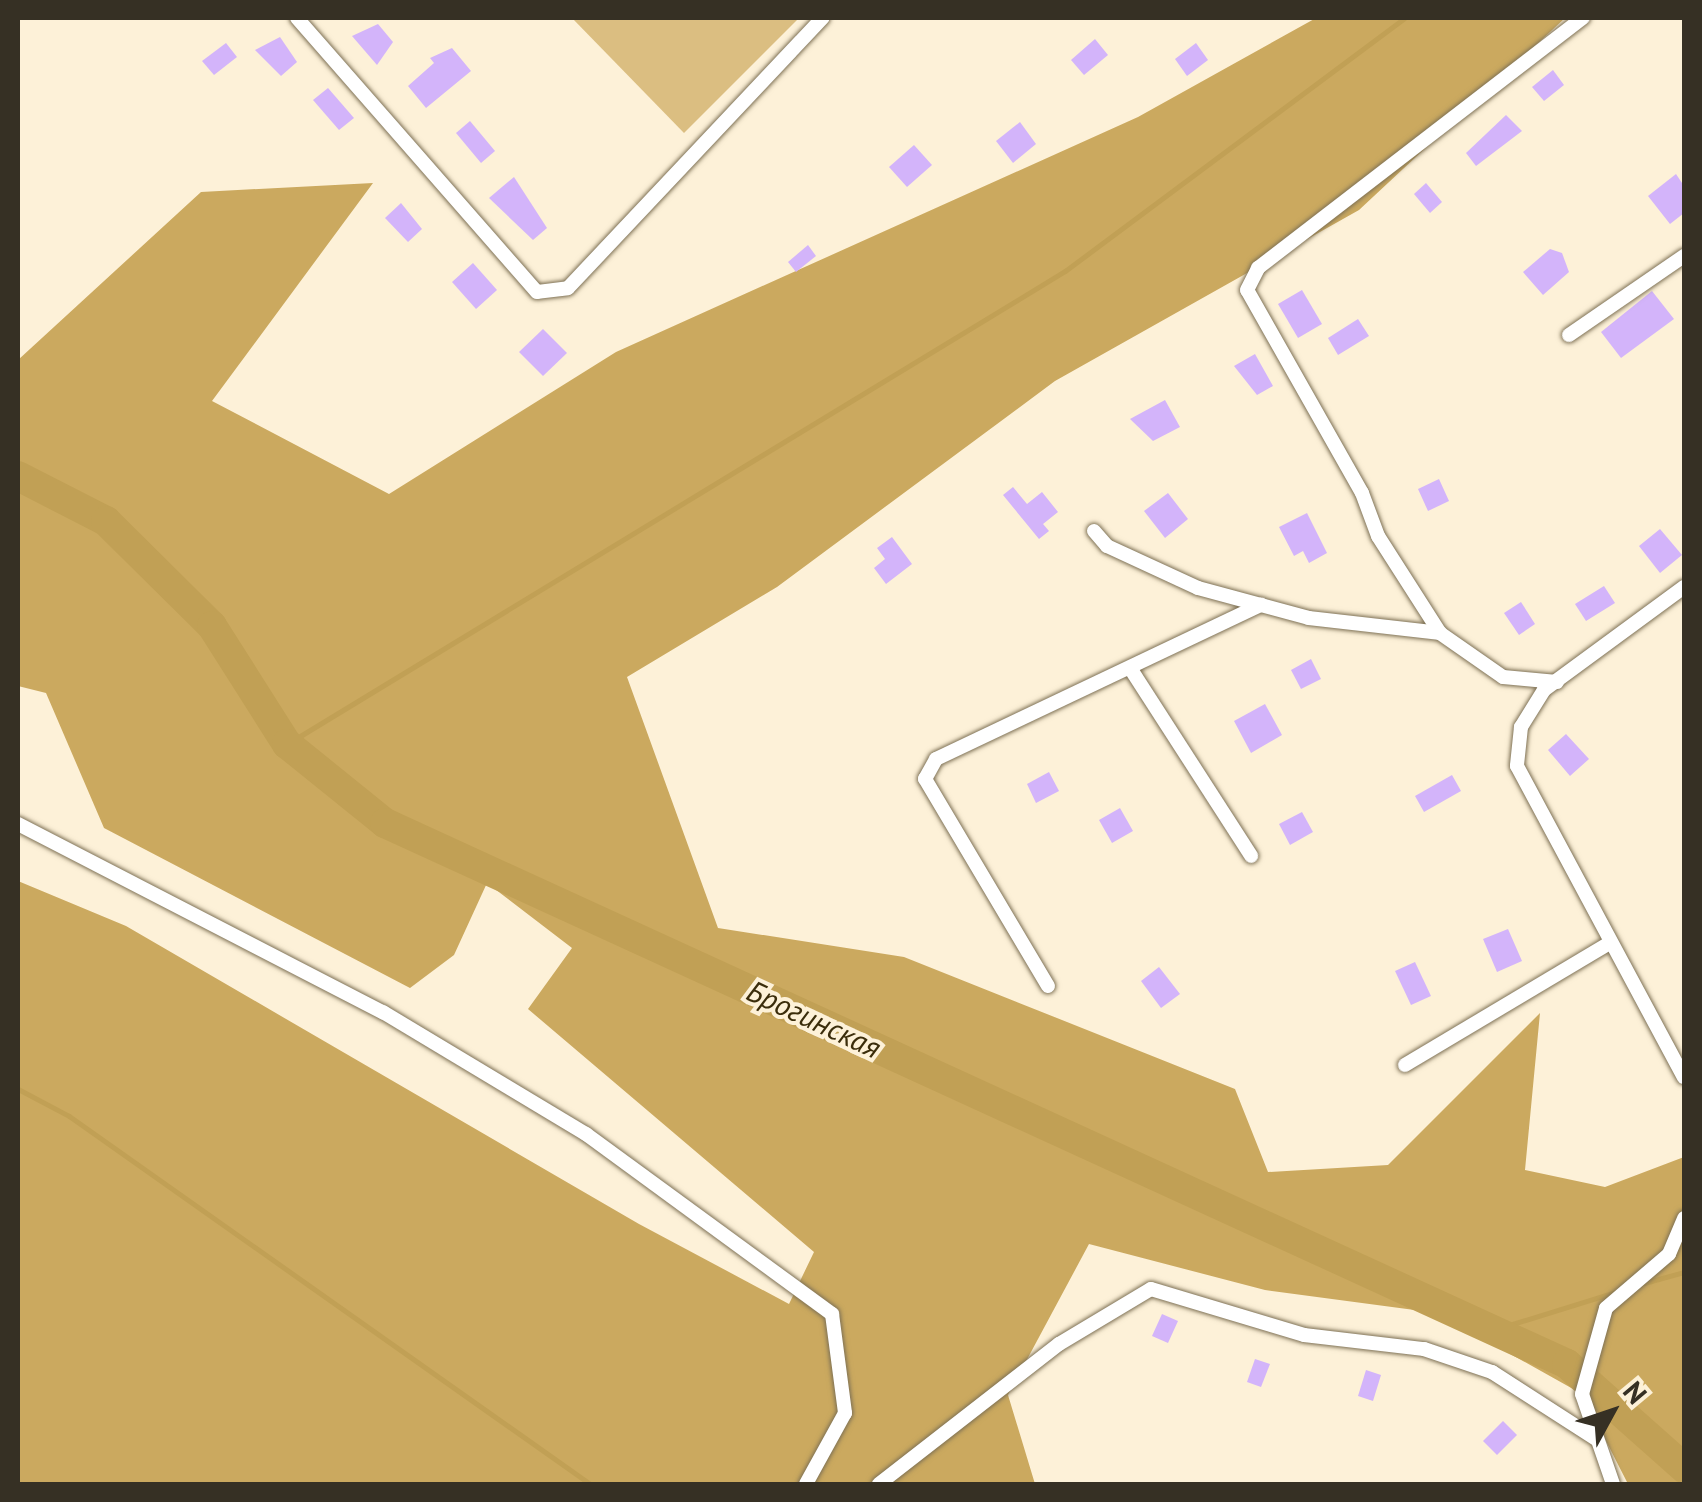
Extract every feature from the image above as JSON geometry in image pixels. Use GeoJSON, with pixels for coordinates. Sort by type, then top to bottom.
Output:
{"type":"FeatureCollection","features":[{"type":"Feature","properties":{"kind":"street"},"geometry":{"type":"LineString","coordinates":[[296,18],[537,292],[568,288],[822,18]]}},
{"type":"Feature","properties":{"kind":"street"},"geometry":{"type":"LineString","coordinates":[[1557,682],[1503,678],[1440,632],[1378,536],[1362,493],[1247,290],[1258,268],[1583,18]]}},
{"type":"Feature","properties":{"kind":"street"},"geometry":{"type":"LineString","coordinates":[[1569,336],[1684,256]]}},
{"type":"Feature","properties":{"kind":"street"},"geometry":{"type":"LineString","coordinates":[[1094,531],[1107,546],[1152,568],[1261,606],[1339,623],[1440,632]]}},
{"type":"Feature","properties":{"kind":"street"},"geometry":{"type":"LineString","coordinates":[[1684,587],[1557,682],[1521,727],[1518,766],[1684,1077]]}},
{"type":"Feature","properties":{"kind":"street"},"geometry":{"type":"LineString","coordinates":[[1048,986],[925,779],[936,759],[1132,672],[1261,606]]}},
{"type":"Feature","properties":{"kind":"street"},"geometry":{"type":"LineString","coordinates":[[1132,672],[1251,856]]}},
{"type":"Feature","properties":{"kind":"street"},"geometry":{"type":"LineString","coordinates":[[18,824],[383,1012],[552,1114],[832,1314],[845,1413],[806,1484]]}},
{"type":"Feature","properties":{"kind":"street"},"geometry":{"type":"LineString","coordinates":[[1405,1065],[1610,943]]}},
{"type":"Feature","properties":{"kind":"street"},"geometry":{"type":"LineString","coordinates":[[1613,1484],[1582,1394],[1606,1308],[1669,1254],[1684,1218]]}},
{"type":"Feature","properties":{"kind":"street"},"geometry":{"type":"LineString","coordinates":[[879,1484],[1059,1344],[1150,1289],[1304,1335],[1424,1349],[1492,1372],[1596,1438]]}},
{"type":"Feature","properties":{"kind":"shaded area"},"geometry":{"type":"Polygon","coordinates":[[[572,18],[799,18],[684,133],[572,18]]]}},
{"type":"Feature","properties":{"kind":"shaded area"},"geometry":{"type":"Polygon","coordinates":[[[1316,18],[1565,18],[1359,210],[1055,381],[777,587],[627,677],[718,928],[904,957],[1235,1089],[1268,1172],[1388,1165],[1540,1013],[1525,1170],[1605,1187],[1684,1157],[1684,1484],[1628,1484],[1582,1394],[1437,1313],[1265,1290],[1089,1244],[1008,1395],[1035,1484],[18,1484],[18,881],[126,926],[639,1224],[789,1304],[814,1252],[528,1009],[572,948],[487,883],[454,955],[410,988],[104,828],[46,693],[18,686],[18,360],[201,192],[373,183],[212,401],[389,494],[616,352],[1138,117],[1316,18]]]}},
{"type":"Feature","properties":{"kind":"building"},"geometry":{"type":"Polygon","coordinates":[[[378,24],[393,42],[377,65],[352,36],[378,24]]]}},
{"type":"Feature","properties":{"kind":"building"},"geometry":{"type":"Polygon","coordinates":[[[280,37],[297,62],[281,76],[255,50],[280,37]]]}},
{"type":"Feature","properties":{"kind":"building"},"geometry":{"type":"Polygon","coordinates":[[[1095,39],[1108,55],[1084,75],[1071,60],[1095,39]]]}},
{"type":"Feature","properties":{"kind":"building"},"geometry":{"type":"Polygon","coordinates":[[[226,43],[237,57],[214,75],[202,61],[226,43]]]}},
{"type":"Feature","properties":{"kind":"building"},"geometry":{"type":"Polygon","coordinates":[[[1196,43],[1208,60],[1187,76],[1175,59],[1196,43]]]}},
{"type":"Feature","properties":{"kind":"building"},"geometry":{"type":"Polygon","coordinates":[[[452,48],[471,71],[426,108],[408,86],[434,63],[430,58],[452,48]]]}},
{"type":"Feature","properties":{"kind":"building"},"geometry":{"type":"Polygon","coordinates":[[[1553,70],[1564,85],[1544,101],[1532,87],[1553,70]]]}},
{"type":"Feature","properties":{"kind":"building"},"geometry":{"type":"Polygon","coordinates":[[[328,88],[354,118],[339,130],[313,100],[328,88]]]}},
{"type":"Feature","properties":{"kind":"building"},"geometry":{"type":"Polygon","coordinates":[[[1506,115],[1522,131],[1476,166],[1466,153],[1506,115]]]}},
{"type":"Feature","properties":{"kind":"building"},"geometry":{"type":"Polygon","coordinates":[[[470,121],[495,151],[481,163],[456,133],[470,121]]]}},
{"type":"Feature","properties":{"kind":"building"},"geometry":{"type":"Polygon","coordinates":[[[1020,122],[1036,144],[1013,163],[996,141],[1020,122]]]}},
{"type":"Feature","properties":{"kind":"building"},"geometry":{"type":"Polygon","coordinates":[[[914,145],[932,165],[907,187],[889,167],[914,145]]]}},
{"type":"Feature","properties":{"kind":"building"},"geometry":{"type":"Polygon","coordinates":[[[1676,174],[1684,186],[1684,213],[1670,224],[1648,196],[1676,174]]]}},
{"type":"Feature","properties":{"kind":"building"},"geometry":{"type":"Polygon","coordinates":[[[514,177],[547,228],[533,240],[489,198],[514,177]]]}},
{"type":"Feature","properties":{"kind":"building"},"geometry":{"type":"Polygon","coordinates":[[[1426,183],[1442,202],[1430,213],[1414,194],[1426,183]]]}},
{"type":"Feature","properties":{"kind":"building"},"geometry":{"type":"Polygon","coordinates":[[[401,203],[422,229],[408,242],[385,218],[401,203]]]}},
{"type":"Feature","properties":{"kind":"building"},"geometry":{"type":"Polygon","coordinates":[[[808,245],[816,256],[796,272],[788,262],[808,245]]]}},
{"type":"Feature","properties":{"kind":"building"},"geometry":{"type":"Polygon","coordinates":[[[1550,249],[1562,253],[1569,272],[1543,295],[1523,272],[1550,249]]]}},
{"type":"Feature","properties":{"kind":"building"},"geometry":{"type":"Polygon","coordinates":[[[473,263],[497,290],[476,309],[452,282],[473,263]]]}},
{"type":"Feature","properties":{"kind":"building"},"geometry":{"type":"Polygon","coordinates":[[[1302,290],[1322,324],[1298,338],[1278,304],[1302,290]]]}},
{"type":"Feature","properties":{"kind":"building"},"geometry":{"type":"Polygon","coordinates":[[[1652,291],[1674,319],[1621,358],[1601,332],[1652,291]]]}},
{"type":"Feature","properties":{"kind":"building"},"geometry":{"type":"Polygon","coordinates":[[[1358,319],[1369,336],[1338,355],[1328,338],[1358,319]]]}},
{"type":"Feature","properties":{"kind":"building"},"geometry":{"type":"Polygon","coordinates":[[[543,329],[567,353],[543,376],[519,352],[543,329]]]}},
{"type":"Feature","properties":{"kind":"building"},"geometry":{"type":"Polygon","coordinates":[[[1255,354],[1273,386],[1257,395],[1234,366],[1255,354]]]}},
{"type":"Feature","properties":{"kind":"building"},"geometry":{"type":"Polygon","coordinates":[[[1165,400],[1180,427],[1153,441],[1130,419],[1165,400]]]}},
{"type":"Feature","properties":{"kind":"building"},"geometry":{"type":"Polygon","coordinates":[[[1439,479],[1449,501],[1428,511],[1418,489],[1439,479]]]}},
{"type":"Feature","properties":{"kind":"building"},"geometry":{"type":"Polygon","coordinates":[[[1013,487],[1027,504],[1042,492],[1058,512],[1043,524],[1049,531],[1039,539],[1003,495],[1013,487]]]}},
{"type":"Feature","properties":{"kind":"building"},"geometry":{"type":"Polygon","coordinates":[[[1168,493],[1188,519],[1165,538],[1144,511],[1168,493]]]}},
{"type":"Feature","properties":{"kind":"building"},"geometry":{"type":"Polygon","coordinates":[[[1307,513],[1327,553],[1309,563],[1303,551],[1294,556],[1279,527],[1307,513]]]}},
{"type":"Feature","properties":{"kind":"building"},"geometry":{"type":"Polygon","coordinates":[[[1660,529],[1682,555],[1660,573],[1639,546],[1660,529]]]}},
{"type":"Feature","properties":{"kind":"building"},"geometry":{"type":"Polygon","coordinates":[[[892,537],[912,564],[886,584],[874,568],[885,559],[877,548],[892,537]]]}},
{"type":"Feature","properties":{"kind":"building"},"geometry":{"type":"Polygon","coordinates":[[[1604,586],[1615,603],[1586,621],[1575,604],[1604,586]]]}},
{"type":"Feature","properties":{"kind":"building"},"geometry":{"type":"Polygon","coordinates":[[[1521,602],[1535,624],[1519,635],[1504,613],[1521,602]]]}},
{"type":"Feature","properties":{"kind":"building"},"geometry":{"type":"Polygon","coordinates":[[[1311,659],[1321,679],[1301,689],[1291,670],[1311,659]]]}},
{"type":"Feature","properties":{"kind":"building"},"geometry":{"type":"Polygon","coordinates":[[[1265,704],[1282,735],[1251,753],[1234,721],[1265,704]]]}},
{"type":"Feature","properties":{"kind":"building"},"geometry":{"type":"Polygon","coordinates":[[[1566,734],[1589,759],[1570,776],[1548,750],[1566,734]]]}},
{"type":"Feature","properties":{"kind":"building"},"geometry":{"type":"Polygon","coordinates":[[[1049,772],[1059,791],[1036,803],[1027,784],[1049,772]]]}},
{"type":"Feature","properties":{"kind":"building"},"geometry":{"type":"Polygon","coordinates":[[[1452,775],[1461,791],[1424,812],[1415,796],[1452,775]]]}},
{"type":"Feature","properties":{"kind":"building"},"geometry":{"type":"Polygon","coordinates":[[[1120,808],[1133,831],[1112,843],[1099,820],[1120,808]]]}},
{"type":"Feature","properties":{"kind":"building"},"geometry":{"type":"Polygon","coordinates":[[[1302,812],[1313,832],[1290,845],[1279,824],[1302,812]]]}},
{"type":"Feature","properties":{"kind":"building"},"geometry":{"type":"Polygon","coordinates":[[[1508,929],[1522,961],[1497,972],[1483,939],[1508,929]]]}},
{"type":"Feature","properties":{"kind":"building"},"geometry":{"type":"Polygon","coordinates":[[[1415,962],[1431,996],[1411,1005],[1395,971],[1415,962]]]}},
{"type":"Feature","properties":{"kind":"building"},"geometry":{"type":"Polygon","coordinates":[[[1159,967],[1180,994],[1161,1008],[1141,981],[1159,967]]]}},
{"type":"Feature","properties":{"kind":"building"},"geometry":{"type":"Polygon","coordinates":[[[1162,1314],[1178,1321],[1168,1343],[1152,1336],[1162,1314]]]}},
{"type":"Feature","properties":{"kind":"building"},"geometry":{"type":"Polygon","coordinates":[[[1255,1359],[1270,1364],[1261,1387],[1247,1382],[1255,1359]]]}},
{"type":"Feature","properties":{"kind":"building"},"geometry":{"type":"Polygon","coordinates":[[[1366,1370],[1381,1375],[1373,1401],[1358,1396],[1366,1370]]]}},
{"type":"Feature","properties":{"kind":"building"},"geometry":{"type":"Polygon","coordinates":[[[1503,1421],[1517,1435],[1497,1455],[1483,1441],[1503,1421]]]}},
{"type":"Feature","properties":{"kind":"waterway"},"geometry":{"type":"LineString","coordinates":[[287,744],[1065,271],[1404,18]]}},
{"type":"Feature","properties":{"kind":"waterway","name":"Брогинская"},"geometry":{"type":"LineString","coordinates":[[18,476],[106,521],[212,626],[287,744],[385,823],[1567,1364],[1684,1468]]}},
{"type":"Feature","properties":{"kind":"waterway"},"geometry":{"type":"LineString","coordinates":[[18,1089],[69,1116],[590,1484]]}},
{"type":"Feature","properties":{"kind":"waterway"},"geometry":{"type":"LineString","coordinates":[[1644,1283],[1684,1272]]}},
{"type":"Feature","properties":{"kind":"waterway"},"geometry":{"type":"LineString","coordinates":[[1493,1330],[1619,1291]]}}]}
